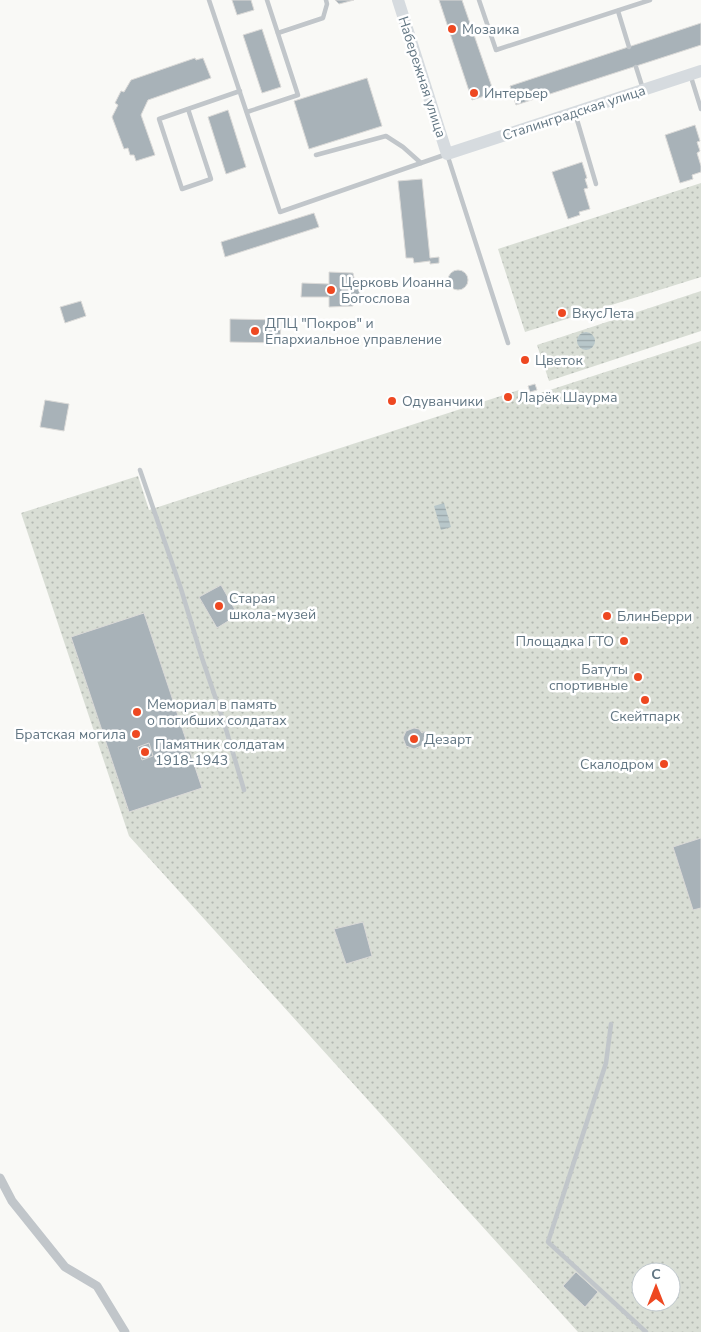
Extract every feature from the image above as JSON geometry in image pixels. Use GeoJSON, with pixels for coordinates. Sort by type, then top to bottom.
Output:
{"type":"FeatureCollection","features":[{"type":"Feature","properties":{"kind":"street","name":"Набережная улица"},"geometry":{"type":"LineString","coordinates":[[398,0],[447,154]]}},
{"type":"Feature","properties":{"kind":"street","name":"Сталинградская улица"},"geometry":{"type":"LineString","coordinates":[[447,154],[696,73]]}},
{"type":"Feature","properties":{"kind":"street"},"geometry":{"type":"LineString","coordinates":[[0,1178],[12,1201],[65,1267],[97,1286],[126,1332]]}},
{"type":"Feature","properties":{"kind":"lane"},"geometry":{"type":"LineString","coordinates":[[209,0],[280,212],[447,154],[508,343]]}},
{"type":"Feature","properties":{"kind":"lane"},"geometry":{"type":"LineString","coordinates":[[248,112],[298,95],[267,0]]}},
{"type":"Feature","properties":{"kind":"lane"},"geometry":{"type":"LineString","coordinates":[[278,33],[323,18],[327,4],[326,0]]}},
{"type":"Feature","properties":{"kind":"lane"},"geometry":{"type":"LineString","coordinates":[[479,0],[496,50],[650,0]]}},
{"type":"Feature","properties":{"kind":"lane"},"geometry":{"type":"LineString","coordinates":[[618,11],[629,47]]}},
{"type":"Feature","properties":{"kind":"lane"},"geometry":{"type":"LineString","coordinates":[[636,67],[643,90]]}},
{"type":"Feature","properties":{"kind":"lane"},"geometry":{"type":"LineString","coordinates":[[696,73],[701,109]]}},
{"type":"Feature","properties":{"kind":"lane"},"geometry":{"type":"LineString","coordinates":[[188,109],[211,179],[182,189],[160,119],[188,109],[240,91]]}},
{"type":"Feature","properties":{"kind":"lane"},"geometry":{"type":"LineString","coordinates":[[574,112],[596,184]]}},
{"type":"Feature","properties":{"kind":"lane"},"geometry":{"type":"LineString","coordinates":[[316,155],[386,136],[403,147],[421,163]]}},
{"type":"Feature","properties":{"kind":"lane"},"geometry":{"type":"LineString","coordinates":[[140,470],[181,588],[244,790]]}},
{"type":"Feature","properties":{"kind":"lane"},"geometry":{"type":"LineString","coordinates":[[611,1024],[606,1063],[548,1242],[646,1332]]}},
{"type":"Feature","properties":{"kind":"shaded area"},"geometry":{"type":"Polygon","coordinates":[[[701,183],[701,277],[525,332],[498,249],[701,183]]]}},
{"type":"Feature","properties":{"kind":"shaded area"},"geometry":{"type":"Polygon","coordinates":[[[701,291],[701,331],[549,381],[537,345],[701,291]]]}},
{"type":"Feature","properties":{"kind":"shaded area"},"geometry":{"type":"Polygon","coordinates":[[[586,332],[592,335],[595,341],[592,347],[586,350],[580,347],[577,341],[580,335],[586,332]]]}},
{"type":"Feature","properties":{"kind":"shaded area"},"geometry":{"type":"Polygon","coordinates":[[[701,341],[701,1332],[578,1332],[129,836],[21,513],[138,476],[149,510],[519,390],[522,399],[701,341]]]}},
{"type":"Feature","properties":{"kind":"shaded area"},"geometry":{"type":"Polygon","coordinates":[[[444,503],[451,527],[441,530],[434,506],[444,503]]]}},
{"type":"Feature","properties":{"kind":"building"},"geometry":{"type":"Polygon","coordinates":[[[232,0],[251,0],[254,10],[237,15],[232,0]]]}},
{"type":"Feature","properties":{"kind":"building"},"geometry":{"type":"Polygon","coordinates":[[[335,0],[354,0],[339,4],[335,0]]]}},
{"type":"Feature","properties":{"kind":"building"},"geometry":{"type":"Polygon","coordinates":[[[439,0],[462,0],[494,93],[472,100],[439,0]]]}},
{"type":"Feature","properties":{"kind":"building"},"geometry":{"type":"Polygon","coordinates":[[[701,23],[701,45],[516,105],[510,86],[701,23]]]}},
{"type":"Feature","properties":{"kind":"building"},"geometry":{"type":"Polygon","coordinates":[[[262,29],[281,87],[262,93],[243,35],[262,29]]]}},
{"type":"Feature","properties":{"kind":"building"},"geometry":{"type":"Polygon","coordinates":[[[195,58],[196,60],[203,58],[211,78],[148,100],[141,115],[155,155],[136,161],[134,155],[130,155],[128,148],[124,149],[112,117],[118,105],[115,103],[121,91],[124,92],[131,80],[195,58]]]}},
{"type":"Feature","properties":{"kind":"building"},"geometry":{"type":"Polygon","coordinates":[[[367,78],[382,126],[309,149],[294,101],[367,78]]]}},
{"type":"Feature","properties":{"kind":"building"},"geometry":{"type":"Polygon","coordinates":[[[228,110],[246,167],[226,174],[208,117],[228,110]]]}},
{"type":"Feature","properties":{"kind":"building"},"geometry":{"type":"Polygon","coordinates":[[[695,125],[700,141],[697,142],[700,151],[697,153],[701,172],[692,175],[693,179],[680,183],[665,135],[695,125]]]}},
{"type":"Feature","properties":{"kind":"building"},"geometry":{"type":"Polygon","coordinates":[[[582,162],[588,188],[584,189],[590,209],[579,212],[580,215],[568,219],[552,172],[582,162]]]}},
{"type":"Feature","properties":{"kind":"building"},"geometry":{"type":"Polygon","coordinates":[[[422,179],[430,258],[439,257],[439,263],[430,264],[430,261],[414,263],[413,258],[406,258],[398,181],[422,179]]]}},
{"type":"Feature","properties":{"kind":"building"},"geometry":{"type":"Polygon","coordinates":[[[314,213],[319,227],[225,257],[221,242],[314,213]]]}},
{"type":"Feature","properties":{"kind":"building"},"geometry":{"type":"Polygon","coordinates":[[[458,270],[465,273],[468,280],[465,287],[458,290],[451,287],[448,280],[451,273],[458,270]]]}},
{"type":"Feature","properties":{"kind":"building","name":"Церковь Иоанна Богослова"},"geometry":{"type":"Polygon","coordinates":[[[329,272],[353,273],[354,278],[358,279],[360,296],[353,306],[329,307],[329,297],[301,297],[302,283],[329,284],[329,272]]]}},
{"type":"Feature","properties":{"kind":"building"},"geometry":{"type":"Polygon","coordinates":[[[81,301],[86,316],[65,323],[60,307],[81,301]]]}},
{"type":"Feature","properties":{"kind":"building","name":"ВкусЛета"},"geometry":{"type":"Polygon","coordinates":[[[565,307],[568,316],[560,320],[556,310],[565,307]]]}},
{"type":"Feature","properties":{"kind":"building","name":"ДПЦ \"Покров\" и Епархиальное управление"},"geometry":{"type":"Polygon","coordinates":[[[230,319],[281,320],[280,343],[230,342],[230,319]]]}},
{"type":"Feature","properties":{"kind":"building"},"geometry":{"type":"Polygon","coordinates":[[[535,384],[537,390],[530,392],[528,386],[535,384]]]}},
{"type":"Feature","properties":{"kind":"building"},"geometry":{"type":"Polygon","coordinates":[[[45,400],[69,404],[64,431],[40,427],[45,400]]]}},
{"type":"Feature","properties":{"kind":"building","name":"Старая школа-музей"},"geometry":{"type":"Polygon","coordinates":[[[221,585],[238,615],[217,628],[199,597],[221,585]]]}},
{"type":"Feature","properties":{"kind":"building","name":"Мемориал в память о погибших солдатах"},"geometry":{"type":"Polygon","coordinates":[[[144,613],[202,788],[129,812],[71,637],[144,613]]]}},
{"type":"Feature","properties":{"kind":"building","name":"Дезарт"},"geometry":{"type":"Polygon","coordinates":[[[414,728],[419,729],[422,733],[425,731],[427,736],[424,737],[424,742],[421,746],[414,749],[406,746],[403,738],[406,731],[414,728]]]}},
{"type":"Feature","properties":{"kind":"building","name":"Памятник солдатам 1918-1943"},"geometry":{"type":"Polygon","coordinates":[[[149,743],[153,756],[142,760],[138,747],[149,743]]]}},
{"type":"Feature","properties":{"kind":"building"},"geometry":{"type":"Polygon","coordinates":[[[701,838],[701,908],[693,910],[673,847],[701,838]]]}},
{"type":"Feature","properties":{"kind":"building"},"geometry":{"type":"Polygon","coordinates":[[[363,922],[372,956],[346,964],[334,929],[363,922]]]}},
{"type":"Feature","properties":{"kind":"building"},"geometry":{"type":"Polygon","coordinates":[[[576,1272],[598,1292],[585,1307],[563,1286],[576,1272]]]}},
{"type":"Feature","properties":{"kind":"place","name":"Мозаика"},"geometry":{"type":"Point","coordinates":[452,29]}},
{"type":"Feature","properties":{"kind":"place","name":"Интерьер"},"geometry":{"type":"Point","coordinates":[474,93]}},
{"type":"Feature","properties":{"kind":"place","name":"Церковь Иоанна Богослова"},"geometry":{"type":"Point","coordinates":[331,290]}},
{"type":"Feature","properties":{"kind":"place","name":"ВкусЛета"},"geometry":{"type":"Point","coordinates":[562,313]}},
{"type":"Feature","properties":{"kind":"place","name":"ДПЦ \"Покров\" и Епархиальное управление"},"geometry":{"type":"Point","coordinates":[255,331]}},
{"type":"Feature","properties":{"kind":"place","name":"Цветок"},"geometry":{"type":"Point","coordinates":[525,360]}},
{"type":"Feature","properties":{"kind":"place","name":"Ларёк Шаурма"},"geometry":{"type":"Point","coordinates":[508,397]}},
{"type":"Feature","properties":{"kind":"place","name":"Одуванчики"},"geometry":{"type":"Point","coordinates":[392,401]}},
{"type":"Feature","properties":{"kind":"place","name":"Старая школа-музей"},"geometry":{"type":"Point","coordinates":[219,606]}},
{"type":"Feature","properties":{"kind":"place","name":"БлинБерри"},"geometry":{"type":"Point","coordinates":[607,616]}},
{"type":"Feature","properties":{"kind":"place","name":"Площадка ГТО"},"geometry":{"type":"Point","coordinates":[624,641]}},
{"type":"Feature","properties":{"kind":"place","name":"Батуты спортивные"},"geometry":{"type":"Point","coordinates":[638,677]}},
{"type":"Feature","properties":{"kind":"place","name":"Скейтпарк"},"geometry":{"type":"Point","coordinates":[645,700]}},
{"type":"Feature","properties":{"kind":"place","name":"Мемориал в память о погибших солдатах"},"geometry":{"type":"Point","coordinates":[137,712]}},
{"type":"Feature","properties":{"kind":"place","name":"Братская могила"},"geometry":{"type":"Point","coordinates":[136,734]}},
{"type":"Feature","properties":{"kind":"place","name":"Дезарт"},"geometry":{"type":"Point","coordinates":[414,739]}},
{"type":"Feature","properties":{"kind":"place","name":"Памятник солдатам 1918-1943"},"geometry":{"type":"Point","coordinates":[145,752]}},
{"type":"Feature","properties":{"kind":"place","name":"Скалодром"},"geometry":{"type":"Point","coordinates":[664,764]}}]}
